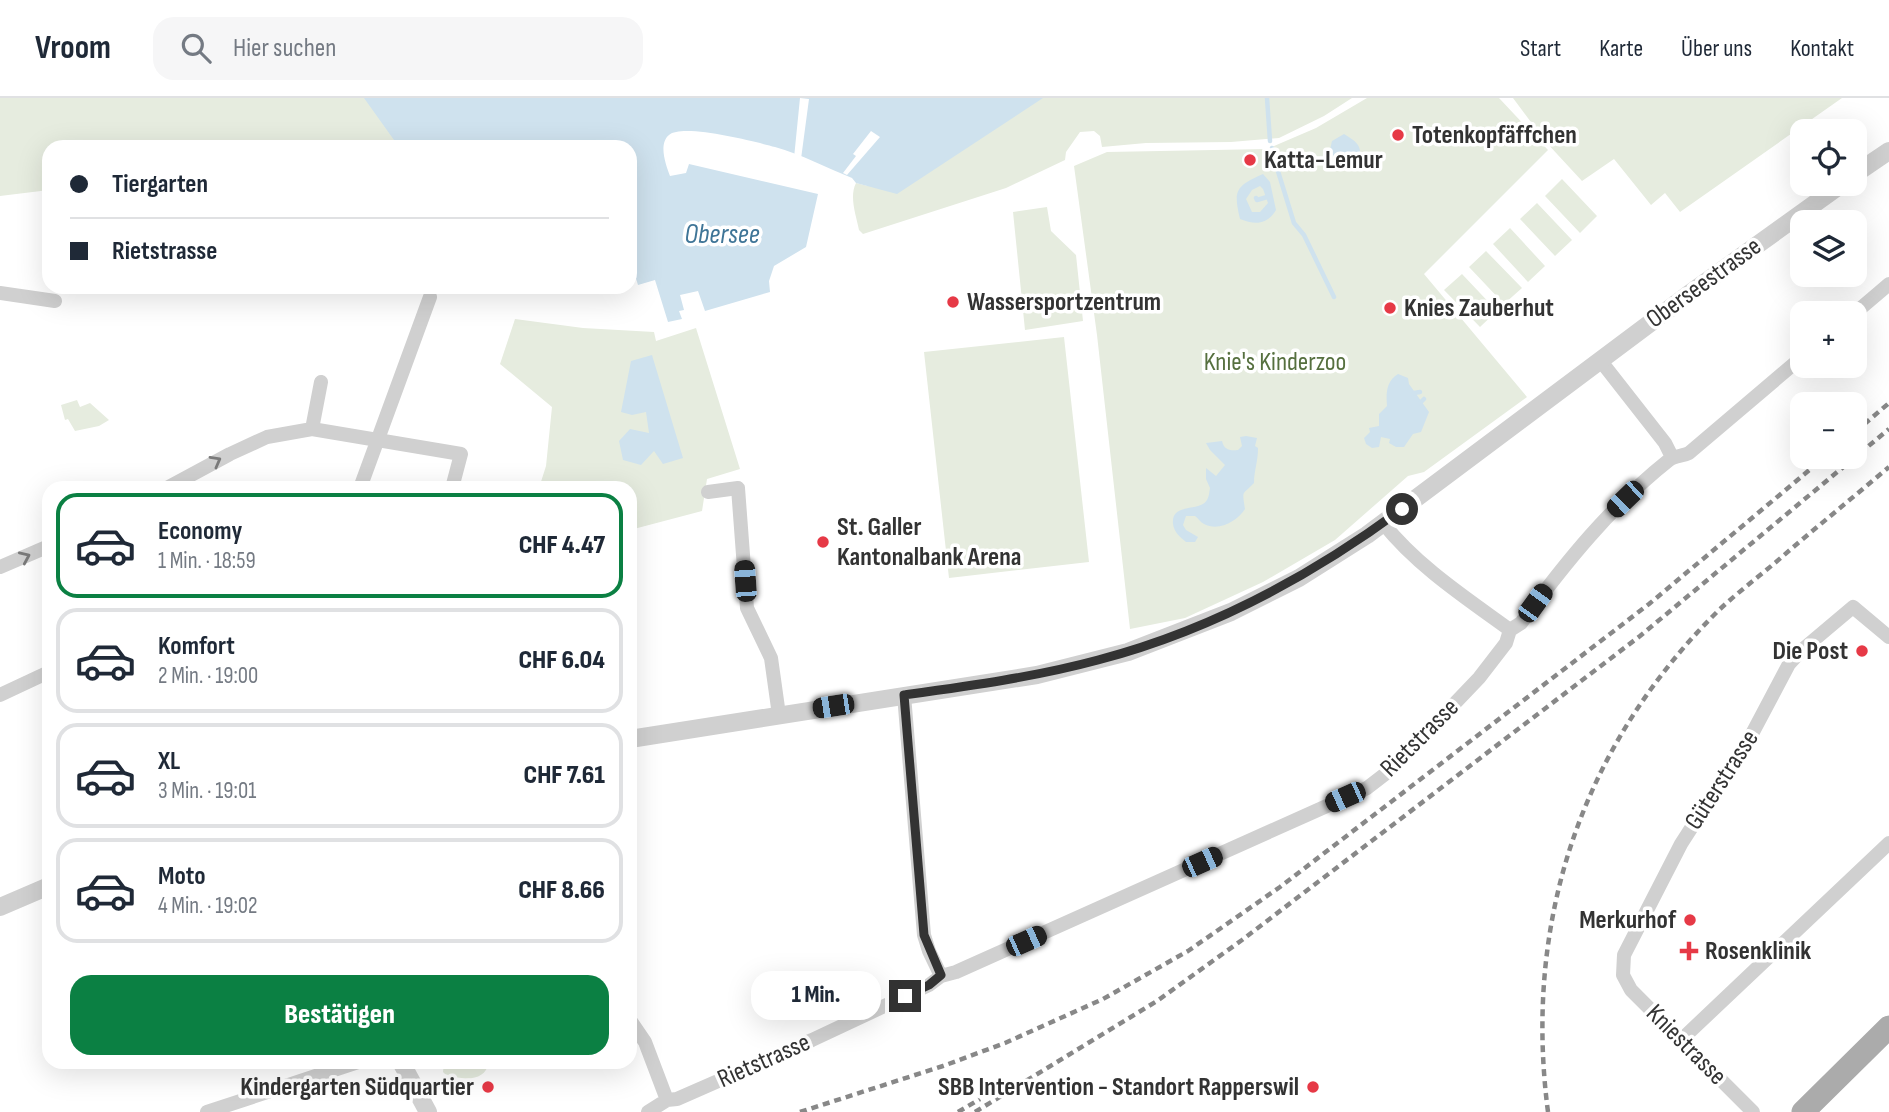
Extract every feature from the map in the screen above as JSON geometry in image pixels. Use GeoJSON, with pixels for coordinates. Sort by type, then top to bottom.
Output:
{"type":"FeatureCollection","features":[{"type":"Feature","properties":{"kind":"main road"},"geometry":{"type":"LineString","coordinates":[[1803,1112],[1889,1028]]}},
{"type":"Feature","properties":{"kind":"street"},"geometry":{"type":"LineString","coordinates":[[1867,166],[1889,150]]}},
{"type":"Feature","properties":{"kind":"street","name":"Oberseestrasse"},"geometry":{"type":"LineString","coordinates":[[637,738],[1037,674],[1097,661],[1159,641],[1269,594],[1314,569],[1383,523],[1600,360],[1826,196]]}},
{"type":"Feature","properties":{"kind":"street"},"geometry":{"type":"LineString","coordinates":[[1867,303],[1889,284]]}},
{"type":"Feature","properties":{"kind":"street"},"geometry":{"type":"LineString","coordinates":[[0,293],[55,302]]}},
{"type":"Feature","properties":{"kind":"street"},"geometry":{"type":"LineString","coordinates":[[363,481],[430,297]]}},
{"type":"Feature","properties":{"kind":"street"},"geometry":{"type":"LineString","coordinates":[[1600,360],[1665,443],[1672,457]]}},
{"type":"Feature","properties":{"kind":"street","name":"Rietstrasse"},"geometry":{"type":"LineString","coordinates":[[648,1112],[667,1100],[677,1099],[812,1040],[929,985],[941,975],[956,972],[1367,788],[1393,768],[1479,678],[1506,643],[1510,630],[1521,622],[1571,556],[1601,522],[1672,457],[1689,453],[1790,367]]}},
{"type":"Feature","properties":{"kind":"street"},"geometry":{"type":"LineString","coordinates":[[312,429],[321,382]]}},
{"type":"Feature","properties":{"kind":"street"},"geometry":{"type":"LineString","coordinates":[[180,481],[267,438],[312,429],[461,454],[454,481]]}},
{"type":"Feature","properties":{"kind":"street"},"geometry":{"type":"LineString","coordinates":[[708,492],[738,488],[747,608],[771,658],[779,715]]}},
{"type":"Feature","properties":{"kind":"street"},"geometry":{"type":"LineString","coordinates":[[1383,523],[1406,548],[1458,592],[1510,630]]}},
{"type":"Feature","properties":{"kind":"street"},"geometry":{"type":"LineString","coordinates":[[0,567],[42,549]]}},
{"type":"Feature","properties":{"kind":"street","name":"Güterstrasse"},"geometry":{"type":"LineString","coordinates":[[1623,975],[1624,955],[1673,858],[1753,732],[1786,670],[1802,650],[1853,607],[1889,637]]}},
{"type":"Feature","properties":{"kind":"street"},"geometry":{"type":"LineString","coordinates":[[0,695],[42,675]]}},
{"type":"Feature","properties":{"kind":"street"},"geometry":{"type":"LineString","coordinates":[[904,695],[924,935],[941,975]]}},
{"type":"Feature","properties":{"kind":"street"},"geometry":{"type":"LineString","coordinates":[[1681,1040],[1889,843]]}},
{"type":"Feature","properties":{"kind":"street"},"geometry":{"type":"LineString","coordinates":[[0,907],[42,889]]}},
{"type":"Feature","properties":{"kind":"street","name":"Kniestrasse"},"geometry":{"type":"LineString","coordinates":[[1623,975],[1631,990],[1753,1112]]}},
{"type":"Feature","properties":{"kind":"street"},"geometry":{"type":"LineString","coordinates":[[637,1030],[645,1042],[667,1100]]}},
{"type":"Feature","properties":{"kind":"street"},"geometry":{"type":"LineString","coordinates":[[207,1112],[246,1106],[340,1069]]}},
{"type":"Feature","properties":{"kind":"street"},"geometry":{"type":"LineString","coordinates":[[405,1069],[428,1112]]}},
{"type":"Feature","properties":{"kind":"green space"},"geometry":{"type":"Polygon","coordinates":[[[0,98],[410,98],[409,140],[42,140],[42,191],[0,196],[0,98]]]}},
{"type":"Feature","properties":{"kind":"green space"},"geometry":{"type":"Polygon","coordinates":[[[928,98],[1352,98],[1324,116],[1279,138],[1102,147],[1100,136],[1094,131],[1080,132],[1066,152],[1065,160],[1006,188],[863,234],[859,230],[854,206],[856,183],[868,186],[928,98]]]}},
{"type":"Feature","properties":{"kind":"green space","name":"Knie's Kinderzoo"},"geometry":{"type":"Polygon","coordinates":[[[1367,98],[1499,98],[1548,150],[1424,274],[1527,397],[1424,472],[1408,476],[1335,540],[1263,582],[1185,618],[1130,629],[1097,335],[1074,166],[1107,152],[1267,149],[1316,128],[1367,98]]]}},
{"type":"Feature","properties":{"kind":"green space"},"geometry":{"type":"Polygon","coordinates":[[[1513,98],[1842,98],[1812,119],[1790,119],[1790,135],[1680,212],[1665,193],[1651,205],[1614,159],[1582,181],[1545,141],[1513,98]]]}},
{"type":"Feature","properties":{"kind":"green space"},"geometry":{"type":"Polygon","coordinates":[[[1562,179],[1597,216],[1580,233],[1545,196],[1562,179]]]}},
{"type":"Feature","properties":{"kind":"green space"},"geometry":{"type":"Polygon","coordinates":[[[1537,203],[1572,240],[1555,256],[1520,219],[1537,203]]]}},
{"type":"Feature","properties":{"kind":"green space"},"geometry":{"type":"Polygon","coordinates":[[[1047,207],[1051,231],[1076,255],[1083,321],[1025,330],[1013,212],[1047,207]]]}},
{"type":"Feature","properties":{"kind":"green space"},"geometry":{"type":"Polygon","coordinates":[[[1510,228],[1545,266],[1528,282],[1493,244],[1510,228]]]}},
{"type":"Feature","properties":{"kind":"green space"},"geometry":{"type":"Polygon","coordinates":[[[1486,251],[1522,288],[1504,304],[1469,267],[1486,251]]]}},
{"type":"Feature","properties":{"kind":"green space"},"geometry":{"type":"Polygon","coordinates":[[[1462,274],[1497,311],[1480,327],[1444,290],[1462,274]]]}},
{"type":"Feature","properties":{"kind":"green space"},"geometry":{"type":"Polygon","coordinates":[[[515,319],[583,328],[654,332],[656,341],[696,328],[740,469],[707,479],[702,511],[637,528],[637,481],[541,481],[546,466],[552,407],[500,364],[515,319]]]}},
{"type":"Feature","properties":{"kind":"green space"},"geometry":{"type":"Polygon","coordinates":[[[1064,337],[1089,562],[949,578],[924,352],[1064,337]]]}},
{"type":"Feature","properties":{"kind":"green space"},"geometry":{"type":"Polygon","coordinates":[[[77,400],[80,407],[90,403],[109,420],[99,426],[75,431],[68,419],[65,420],[61,405],[77,400]]]}},
{"type":"Feature","properties":{"kind":"green space"},"geometry":{"type":"Polygon","coordinates":[[[443,1069],[487,1069],[478,1077],[472,1078],[443,1072],[443,1069]]]}},
{"type":"Feature","properties":{"kind":"water","name":"Obersee"},"geometry":{"type":"Polygon","coordinates":[[[364,98],[1043,98],[897,194],[856,183],[852,178],[804,157],[766,145],[704,132],[677,132],[669,135],[663,149],[670,176],[686,173],[689,164],[818,194],[806,247],[774,266],[769,281],[770,292],[705,311],[698,291],[680,295],[684,310],[679,311],[682,319],[668,322],[655,280],[638,285],[637,282],[637,140],[394,140],[364,98]]]}},
{"type":"Feature","properties":{"kind":"water"},"geometry":{"type":"Polygon","coordinates":[[[1344,134],[1355,141],[1360,149],[1355,170],[1332,162],[1329,154],[1332,141],[1344,134]]]}},
{"type":"Feature","properties":{"kind":"water"},"geometry":{"type":"Polygon","coordinates":[[[1263,174],[1270,182],[1276,210],[1265,221],[1251,222],[1240,219],[1237,201],[1239,190],[1247,182],[1263,174]],[[1260,186],[1252,190],[1246,199],[1252,212],[1260,212],[1268,203],[1260,186]]]}},
{"type":"Feature","properties":{"kind":"water"},"geometry":{"type":"Polygon","coordinates":[[[652,355],[683,458],[663,464],[654,451],[641,465],[623,460],[619,441],[630,429],[649,433],[646,412],[632,415],[621,412],[631,361],[652,355]]]}},
{"type":"Feature","properties":{"kind":"water"},"geometry":{"type":"Polygon","coordinates":[[[1398,374],[1408,378],[1409,384],[1429,412],[1421,432],[1413,434],[1404,447],[1396,447],[1389,443],[1390,439],[1381,437],[1379,447],[1372,448],[1366,444],[1364,438],[1370,432],[1369,428],[1379,426],[1379,414],[1387,406],[1389,384],[1398,374]]]}},
{"type":"Feature","properties":{"kind":"water"},"geometry":{"type":"Polygon","coordinates":[[[1240,437],[1257,438],[1255,446],[1258,448],[1254,483],[1243,495],[1245,509],[1237,518],[1216,527],[1204,524],[1195,516],[1186,516],[1183,525],[1198,537],[1195,542],[1186,542],[1174,527],[1175,514],[1205,502],[1210,488],[1206,479],[1206,468],[1216,476],[1225,465],[1206,443],[1222,441],[1228,449],[1238,450],[1242,446],[1240,437]]]}},
{"type":"Feature","properties":{"kind":"pier"},"geometry":{"type":"Polygon","coordinates":[[[800,98],[809,99],[801,159],[794,158],[800,98]]]}},
{"type":"Feature","properties":{"kind":"pier"},"geometry":{"type":"Polygon","coordinates":[[[871,131],[880,137],[847,175],[843,173],[856,156],[853,154],[871,131]]]}},
{"type":"Feature","properties":{"kind":"waterway"},"geometry":{"type":"LineString","coordinates":[[1267,98],[1270,141]]}},
{"type":"Feature","properties":{"kind":"waterway"},"geometry":{"type":"LineString","coordinates":[[1272,148],[1274,157]]}},
{"type":"Feature","properties":{"kind":"waterway"},"geometry":{"type":"LineString","coordinates":[[1277,168],[1294,223],[1304,235],[1334,297]]}},
{"type":"Feature","properties":{"kind":"waterway"},"geometry":{"type":"LineString","coordinates":[[1256,198],[1267,197]]}},
{"type":"Feature","properties":{"kind":"waterway"},"geometry":{"type":"LineString","coordinates":[[1414,393],[1420,392]]}},
{"type":"Feature","properties":{"kind":"waterway"},"geometry":{"type":"LineString","coordinates":[[1420,403],[1424,399]]}},
{"type":"Feature","properties":{"kind":"railway"},"geometry":{"type":"LineString","coordinates":[[1867,422],[1889,403]]}},
{"type":"Feature","properties":{"kind":"railway"},"geometry":{"type":"LineString","coordinates":[[975,1112],[1157,1001],[1242,940],[1640,636],[1889,429]]}},
{"type":"Feature","properties":{"kind":"railway"},"geometry":{"type":"LineString","coordinates":[[1548,1112],[1543,1041],[1545,972],[1555,905],[1573,840],[1598,778],[1631,719],[1671,662],[1719,610],[1889,467]]}},
{"type":"Feature","properties":{"kind":"railway"},"geometry":{"type":"LineString","coordinates":[[800,1112],[1005,1043],[1103,999],[1188,951],[1280,887],[1649,604],[1811,469]]}},
{"type":"Feature","properties":{"kind":"railway"},"geometry":{"type":"LineString","coordinates":[[958,1112],[980,1099]]}},
{"type":"Feature","properties":{"kind":"place","name":"Totenkopfäffchen"},"geometry":{"type":"Point","coordinates":[1398,135]}},
{"type":"Feature","properties":{"kind":"place","name":"Katta-Lemur"},"geometry":{"type":"Point","coordinates":[1250,160]}},
{"type":"Feature","properties":{"kind":"place","name":"Wassersportzentrum"},"geometry":{"type":"Point","coordinates":[953,302]}},
{"type":"Feature","properties":{"kind":"place","name":"Knies Zauberhut"},"geometry":{"type":"Point","coordinates":[1390,308]}},
{"type":"Feature","properties":{"kind":"place","name":"St. Galler Kantonalbank Arena"},"geometry":{"type":"Point","coordinates":[823,542]}},
{"type":"Feature","properties":{"kind":"place","name":"Die Post"},"geometry":{"type":"Point","coordinates":[1862,651]}},
{"type":"Feature","properties":{"kind":"place","name":"Merkurhof"},"geometry":{"type":"Point","coordinates":[1690,920]}},
{"type":"Feature","properties":{"kind":"place","name":"Rosenklinik"},"geometry":{"type":"Point","coordinates":[1689,951]}},
{"type":"Feature","properties":{"kind":"place","name":"Kindergarten Südquartier"},"geometry":{"type":"Point","coordinates":[488,1087]}},
{"type":"Feature","properties":{"kind":"place","name":"SBB Intervention - Standort Rapperswil"},"geometry":{"type":"Point","coordinates":[1313,1087]}},
{"type":"Feature","properties":{"kind":"route"},"geometry":{"type":"LineString","coordinates":[[905,996],[929,985],[941,975],[924,935],[904,695],[1037,674],[1097,661],[1159,641],[1269,594],[1314,569],[1402,509]]}}]}
